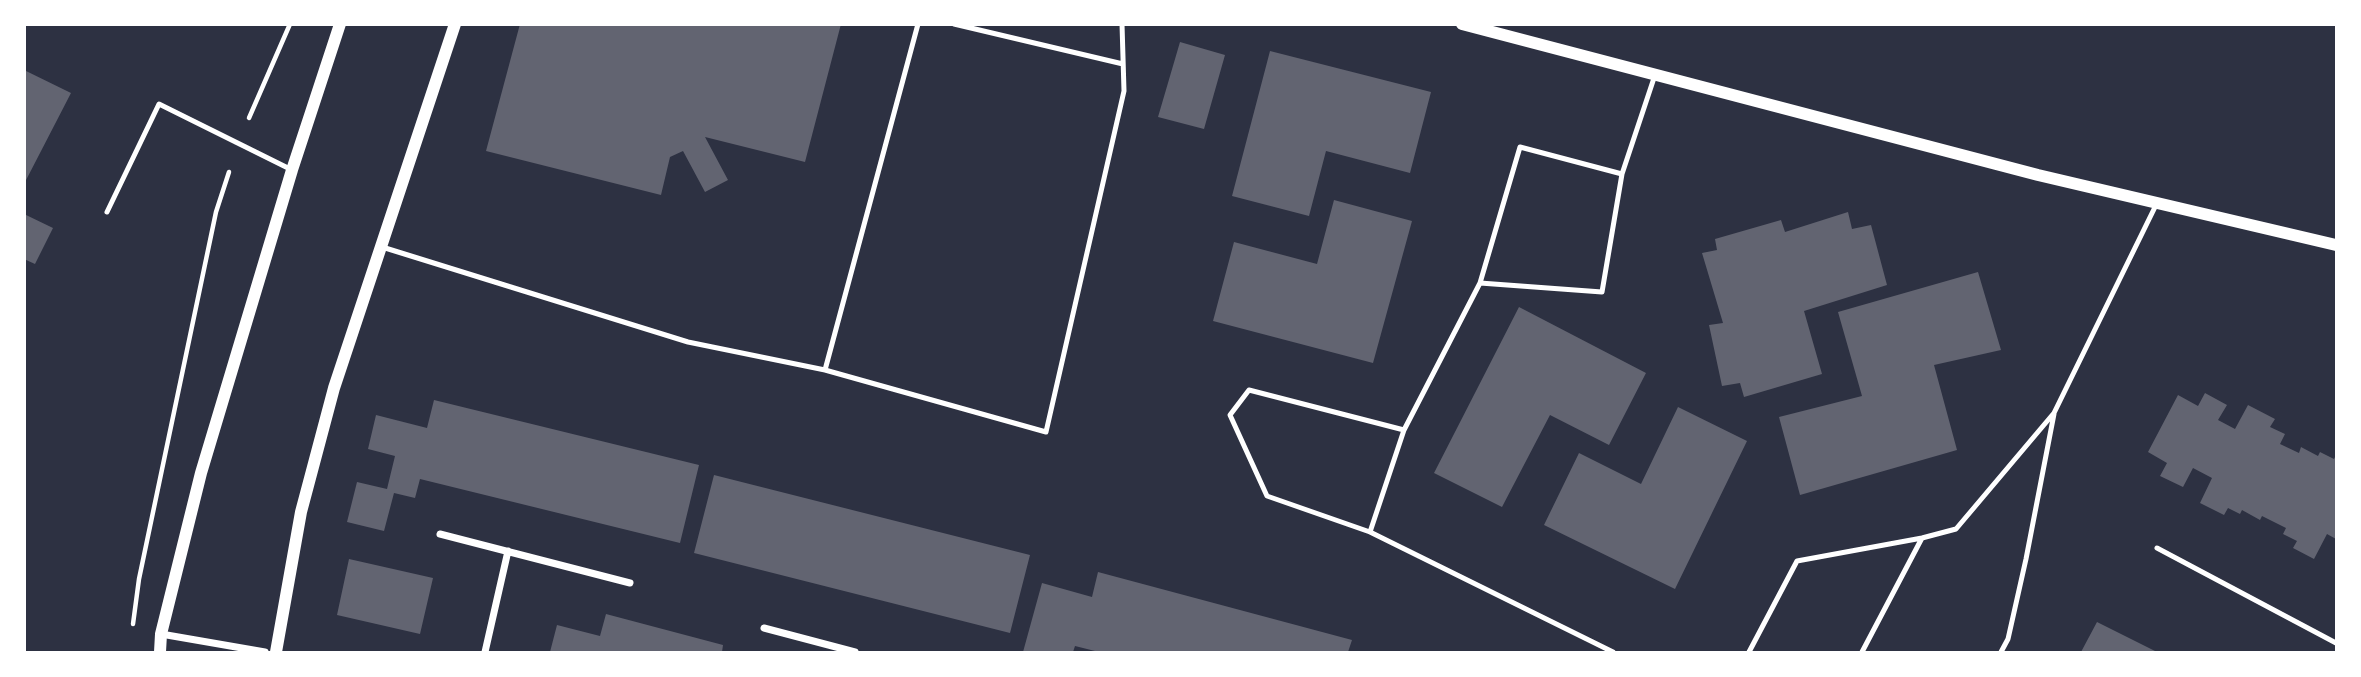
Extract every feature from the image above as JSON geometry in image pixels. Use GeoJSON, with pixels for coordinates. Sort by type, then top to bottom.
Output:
{"type":"FeatureCollection","features":[{"type":"Feature","properties":{"kind":"street"},"geometry":{"type":"LineString","coordinates":[[160,653],[161,634],[201,473],[292,170],[340,24]]}},
{"type":"Feature","properties":{"kind":"street"},"geometry":{"type":"LineString","coordinates":[[276,653],[301,512],[334,388],[455,24]]}},
{"type":"Feature","properties":{"kind":"street"},"geometry":{"type":"LineString","coordinates":[[1462,24],[2038,175],[2336,245]]}},
{"type":"Feature","properties":{"kind":"street"},"geometry":{"type":"LineString","coordinates":[[440,534],[631,583]]}},
{"type":"Feature","properties":{"kind":"street"},"geometry":{"type":"LineString","coordinates":[[485,653],[508,551]]}},
{"type":"Feature","properties":{"kind":"street"},"geometry":{"type":"LineString","coordinates":[[764,628],[831,649],[855,653]]}},
{"type":"Feature","properties":{"kind":"street"},"geometry":{"type":"LineString","coordinates":[[161,634],[265,653]]}},
{"type":"Feature","properties":{"kind":"lane"},"geometry":{"type":"LineString","coordinates":[[825,370],[918,24]]}},
{"type":"Feature","properties":{"kind":"lane"},"geometry":{"type":"LineString","coordinates":[[954,24],[1123,64]]}},
{"type":"Feature","properties":{"kind":"lane"},"geometry":{"type":"LineString","coordinates":[[382,247],[688,342],[825,370],[1046,432],[1124,92],[1122,24]]}},
{"type":"Feature","properties":{"kind":"lane"},"geometry":{"type":"LineString","coordinates":[[1480,283],[1602,292],[1622,174],[1655,75]]}},
{"type":"Feature","properties":{"kind":"lane"},"geometry":{"type":"LineString","coordinates":[[107,212],[159,104],[292,170]]}},
{"type":"Feature","properties":{"kind":"lane"},"geometry":{"type":"LineString","coordinates":[[1370,532],[1404,430],[1480,283],[1520,147],[1622,174]]}},
{"type":"Feature","properties":{"kind":"lane"},"geometry":{"type":"LineString","coordinates":[[1749,653],[1797,561],[1922,538],[1956,529],[2054,413],[2157,203]]}},
{"type":"Feature","properties":{"kind":"lane"},"geometry":{"type":"LineString","coordinates":[[1404,430],[1248,390],[1230,415],[1267,496],[1370,532],[1613,653]]}},
{"type":"Feature","properties":{"kind":"lane"},"geometry":{"type":"LineString","coordinates":[[2001,653],[2008,639],[2026,559],[2054,413]]}},
{"type":"Feature","properties":{"kind":"lane"},"geometry":{"type":"LineString","coordinates":[[1862,653],[1922,538]]}},
{"type":"Feature","properties":{"kind":"lane"},"geometry":{"type":"LineString","coordinates":[[2157,548],[2336,643]]}},
{"type":"Feature","properties":{"kind":"path"},"geometry":{"type":"LineString","coordinates":[[249,118],[290,24]]}},
{"type":"Feature","properties":{"kind":"path"},"geometry":{"type":"LineString","coordinates":[[133,628],[139,579],[216,212],[229,172]]}},
{"type":"Feature","properties":{"kind":"building"},"geometry":{"type":"Polygon","coordinates":[[[520,24],[841,24],[805,162],[705,137],[728,180],[705,192],[683,151],[670,157],[661,195],[486,151],[520,24]]]}},
{"type":"Feature","properties":{"kind":"building"},"geometry":{"type":"Polygon","coordinates":[[[1180,42],[1225,55],[1204,129],[1158,117],[1180,42]]]}},
{"type":"Feature","properties":{"kind":"building"},"geometry":{"type":"Polygon","coordinates":[[[1270,51],[1431,92],[1410,173],[1326,151],[1309,216],[1232,196],[1270,51]]]}},
{"type":"Feature","properties":{"kind":"building"},"geometry":{"type":"Polygon","coordinates":[[[24,70],[71,93],[24,184],[24,70]]]}},
{"type":"Feature","properties":{"kind":"building"},"geometry":{"type":"Polygon","coordinates":[[[1334,200],[1412,221],[1373,363],[1213,321],[1234,242],[1317,264],[1334,200]]]}},
{"type":"Feature","properties":{"kind":"building"},"geometry":{"type":"Polygon","coordinates":[[[1848,212],[1852,229],[1871,225],[1887,285],[1804,311],[1822,374],[1744,397],[1740,383],[1722,386],[1709,325],[1723,323],[1702,253],[1717,250],[1715,239],[1781,220],[1785,232],[1848,212]]]}},
{"type":"Feature","properties":{"kind":"building"},"geometry":{"type":"Polygon","coordinates":[[[24,214],[53,228],[35,264],[24,259],[24,214]]]}},
{"type":"Feature","properties":{"kind":"building"},"geometry":{"type":"Polygon","coordinates":[[[1978,272],[2001,350],[1934,365],[1957,450],[1800,495],[1779,417],[1862,396],[1838,312],[1978,272]]]}},
{"type":"Feature","properties":{"kind":"building"},"geometry":{"type":"Polygon","coordinates":[[[1519,307],[1646,373],[1609,445],[1550,415],[1502,507],[1434,473],[1519,307]]]}},
{"type":"Feature","properties":{"kind":"building"},"geometry":{"type":"Polygon","coordinates":[[[2205,393],[2227,405],[2218,420],[2235,429],[2248,405],[2275,419],[2270,427],[2285,434],[2280,444],[2299,453],[2301,447],[2318,456],[2320,452],[2334,459],[2336,455],[2336,539],[2327,534],[2314,559],[2293,548],[2297,541],[2283,534],[2286,528],[2262,516],[2260,520],[2242,510],[2240,514],[2228,508],[2224,515],[2200,503],[2212,478],[2193,468],[2183,487],[2160,476],[2167,463],[2148,452],[2178,395],[2198,406],[2205,393]]]}},
{"type":"Feature","properties":{"kind":"building"},"geometry":{"type":"Polygon","coordinates":[[[434,400],[699,465],[680,543],[420,479],[415,498],[394,493],[384,531],[347,522],[357,482],[387,489],[395,456],[368,449],[376,415],[427,428],[434,400]]]}},
{"type":"Feature","properties":{"kind":"building"},"geometry":{"type":"Polygon","coordinates":[[[1678,407],[1747,441],[1675,589],[1544,525],[1579,453],[1641,484],[1678,407]]]}},
{"type":"Feature","properties":{"kind":"building"},"geometry":{"type":"Polygon","coordinates":[[[714,475],[1030,555],[1010,633],[694,553],[714,475]]]}},
{"type":"Feature","properties":{"kind":"building"},"geometry":{"type":"Polygon","coordinates":[[[349,559],[433,578],[420,634],[337,615],[349,559]]]}},
{"type":"Feature","properties":{"kind":"building"},"geometry":{"type":"Polygon","coordinates":[[[1098,572],[1352,640],[1348,652],[1099,652],[1075,646],[1073,652],[1023,652],[1042,583],[1092,597],[1098,572]]]}},
{"type":"Feature","properties":{"kind":"building"},"geometry":{"type":"Polygon","coordinates":[[[606,614],[723,645],[722,652],[550,652],[557,625],[600,636],[606,614]]]}},
{"type":"Feature","properties":{"kind":"building"},"geometry":{"type":"Polygon","coordinates":[[[2097,622],[2157,652],[2081,652],[2097,622]]]}}]}
